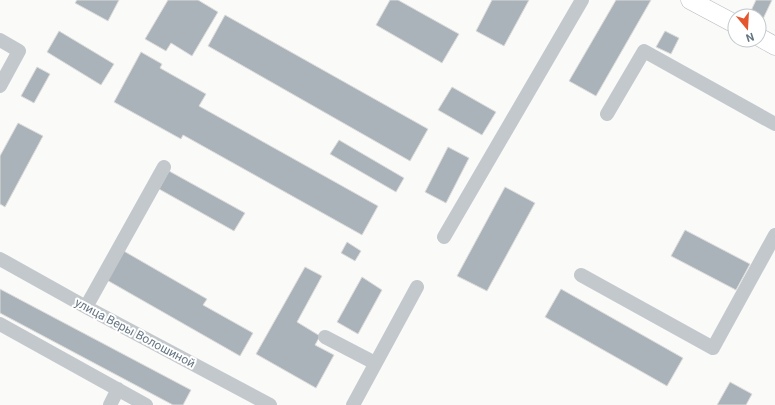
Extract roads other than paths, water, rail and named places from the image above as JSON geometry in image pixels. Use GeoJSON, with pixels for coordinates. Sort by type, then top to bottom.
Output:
{"type":"FeatureCollection","features":[{"type":"Feature","properties":{"kind":"main road"},"geometry":{"type":"LineString","coordinates":[[690,0],[727,20]]}},
{"type":"Feature","properties":{"kind":"street"},"geometry":{"type":"LineString","coordinates":[[444,237],[582,0]]}},
{"type":"Feature","properties":{"kind":"street"},"geometry":{"type":"LineString","coordinates":[[0,40],[19,51],[0,86]]}},
{"type":"Feature","properties":{"kind":"street"},"geometry":{"type":"LineString","coordinates":[[607,114],[644,51],[775,124]]}},
{"type":"Feature","properties":{"kind":"street"},"geometry":{"type":"LineString","coordinates":[[86,307],[164,167]]}},
{"type":"Feature","properties":{"kind":"street"},"geometry":{"type":"LineString","coordinates":[[581,275],[713,348],[775,235]]}},
{"type":"Feature","properties":{"kind":"street","name":"улица Веры Волошиной"},"geometry":{"type":"LineString","coordinates":[[0,259],[261,403]]}},
{"type":"Feature","properties":{"kind":"street"},"geometry":{"type":"LineString","coordinates":[[352,405],[417,287]]}},
{"type":"Feature","properties":{"kind":"street"},"geometry":{"type":"LineString","coordinates":[[0,324],[146,405]]}},
{"type":"Feature","properties":{"kind":"street"},"geometry":{"type":"LineString","coordinates":[[325,337],[375,363]]}},
{"type":"Feature","properties":{"kind":"street"},"geometry":{"type":"LineString","coordinates":[[110,405],[118,389]]}}]}
